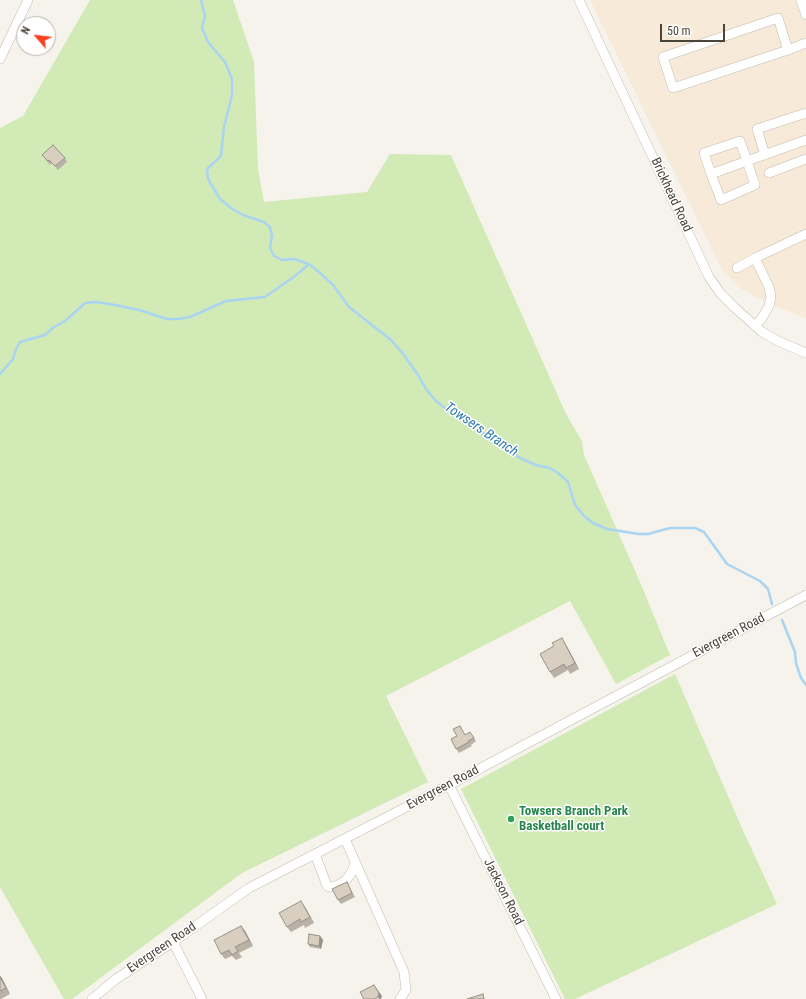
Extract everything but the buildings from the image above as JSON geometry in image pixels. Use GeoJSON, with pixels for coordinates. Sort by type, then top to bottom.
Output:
{"type":"FeatureCollection","features":[{"type":"Feature","properties":{"kind":"street"},"geometry":{"type":"LineString","coordinates":[[0,59],[28,0]]}},
{"type":"Feature","properties":{"kind":"street","name":"Brickhead Road"},"geometry":{"type":"LineString","coordinates":[[580,0],[709,277],[730,303],[755,326],[780,342],[806,353]]}},
{"type":"Feature","properties":{"kind":"street"},"geometry":{"type":"LineString","coordinates":[[802,0],[806,15]]}},
{"type":"Feature","properties":{"kind":"street"},"geometry":{"type":"LineString","coordinates":[[788,50],[778,18],[663,57],[673,88],[788,50],[806,43]]}},
{"type":"Feature","properties":{"kind":"street"},"geometry":{"type":"LineString","coordinates":[[765,155],[757,129],[806,113]]}},
{"type":"Feature","properties":{"kind":"street"},"geometry":{"type":"LineString","coordinates":[[711,174],[806,140]]}},
{"type":"Feature","properties":{"kind":"street"},"geometry":{"type":"LineString","coordinates":[[740,141],[747,161],[755,185],[721,200],[704,153],[740,141]]}},
{"type":"Feature","properties":{"kind":"street"},"geometry":{"type":"LineString","coordinates":[[769,173],[806,159]]}},
{"type":"Feature","properties":{"kind":"street"},"geometry":{"type":"LineString","coordinates":[[737,268],[806,234]]}},
{"type":"Feature","properties":{"kind":"street"},"geometry":{"type":"LineString","coordinates":[[755,258],[769,287],[771,297],[769,306],[755,326]]}},
{"type":"Feature","properties":{"kind":"street","name":"Evergreen Road"},"geometry":{"type":"LineString","coordinates":[[92,999],[116,979],[173,942],[250,888],[449,785],[806,595]]}},
{"type":"Feature","properties":{"kind":"street","name":"Jackson Road"},"geometry":{"type":"LineString","coordinates":[[449,785],[556,999]]}},
{"type":"Feature","properties":{"kind":"street"},"geometry":{"type":"LineString","coordinates":[[345,839],[404,972],[406,990],[400,999]]}},
{"type":"Feature","properties":{"kind":"street"},"geometry":{"type":"LineString","coordinates":[[315,854],[327,886],[330,887],[338,885],[346,880],[352,872],[355,863]]}},
{"type":"Feature","properties":{"kind":"street"},"geometry":{"type":"LineString","coordinates":[[173,942],[202,999]]}},
{"type":"Feature","properties":{"kind":"shaded area"},"geometry":{"type":"Polygon","coordinates":[[[590,0],[806,0],[806,318],[767,303],[741,289],[724,272],[590,0]]]}},
{"type":"Feature","properties":{"kind":"green space"},"geometry":{"type":"Polygon","coordinates":[[[90,0],[233,0],[254,62],[258,169],[264,202],[367,192],[390,154],[451,155],[566,414],[582,441],[584,455],[640,582],[670,655],[616,684],[570,601],[386,696],[428,782],[242,873],[72,999],[64,999],[0,887],[0,128],[23,116],[90,0]]]}},
{"type":"Feature","properties":{"kind":"green space"},"geometry":{"type":"Polygon","coordinates":[[[675,674],[741,826],[777,904],[575,999],[565,999],[461,789],[675,674]]]}},
{"type":"Feature","properties":{"kind":"waterway","name":"Towsers Branch"},"geometry":{"type":"LineString","coordinates":[[201,0],[205,16],[202,28],[208,42],[225,62],[232,79],[232,95],[224,127],[221,156],[207,169],[208,179],[220,199],[243,215],[264,222],[270,227],[272,236],[270,248],[274,256],[282,260],[294,259],[309,264],[333,285],[349,307],[391,340],[404,355],[426,389],[436,401],[449,411],[466,419],[520,458],[536,465],[550,468],[558,473],[568,482],[575,505],[584,516],[593,523],[607,529],[639,534],[648,534],[670,528],[695,528],[704,532],[727,564],[760,581],[768,589],[772,604]]}},
{"type":"Feature","properties":{"kind":"waterway"},"geometry":{"type":"LineString","coordinates":[[0,374],[13,359],[20,342],[45,335],[54,327],[65,321],[85,303],[94,302],[110,304],[139,310],[167,319],[190,317],[226,301],[265,297],[295,276],[309,264]]}},
{"type":"Feature","properties":{"kind":"waterway","name":"Towsers Branch"},"geometry":{"type":"LineString","coordinates":[[782,620],[795,652],[796,663],[801,678],[806,685]]}},
{"type":"Feature","properties":{"kind":"place","name":"Towsers Branch Park Basketball court"},"geometry":{"type":"Point","coordinates":[511,819]}}]}
